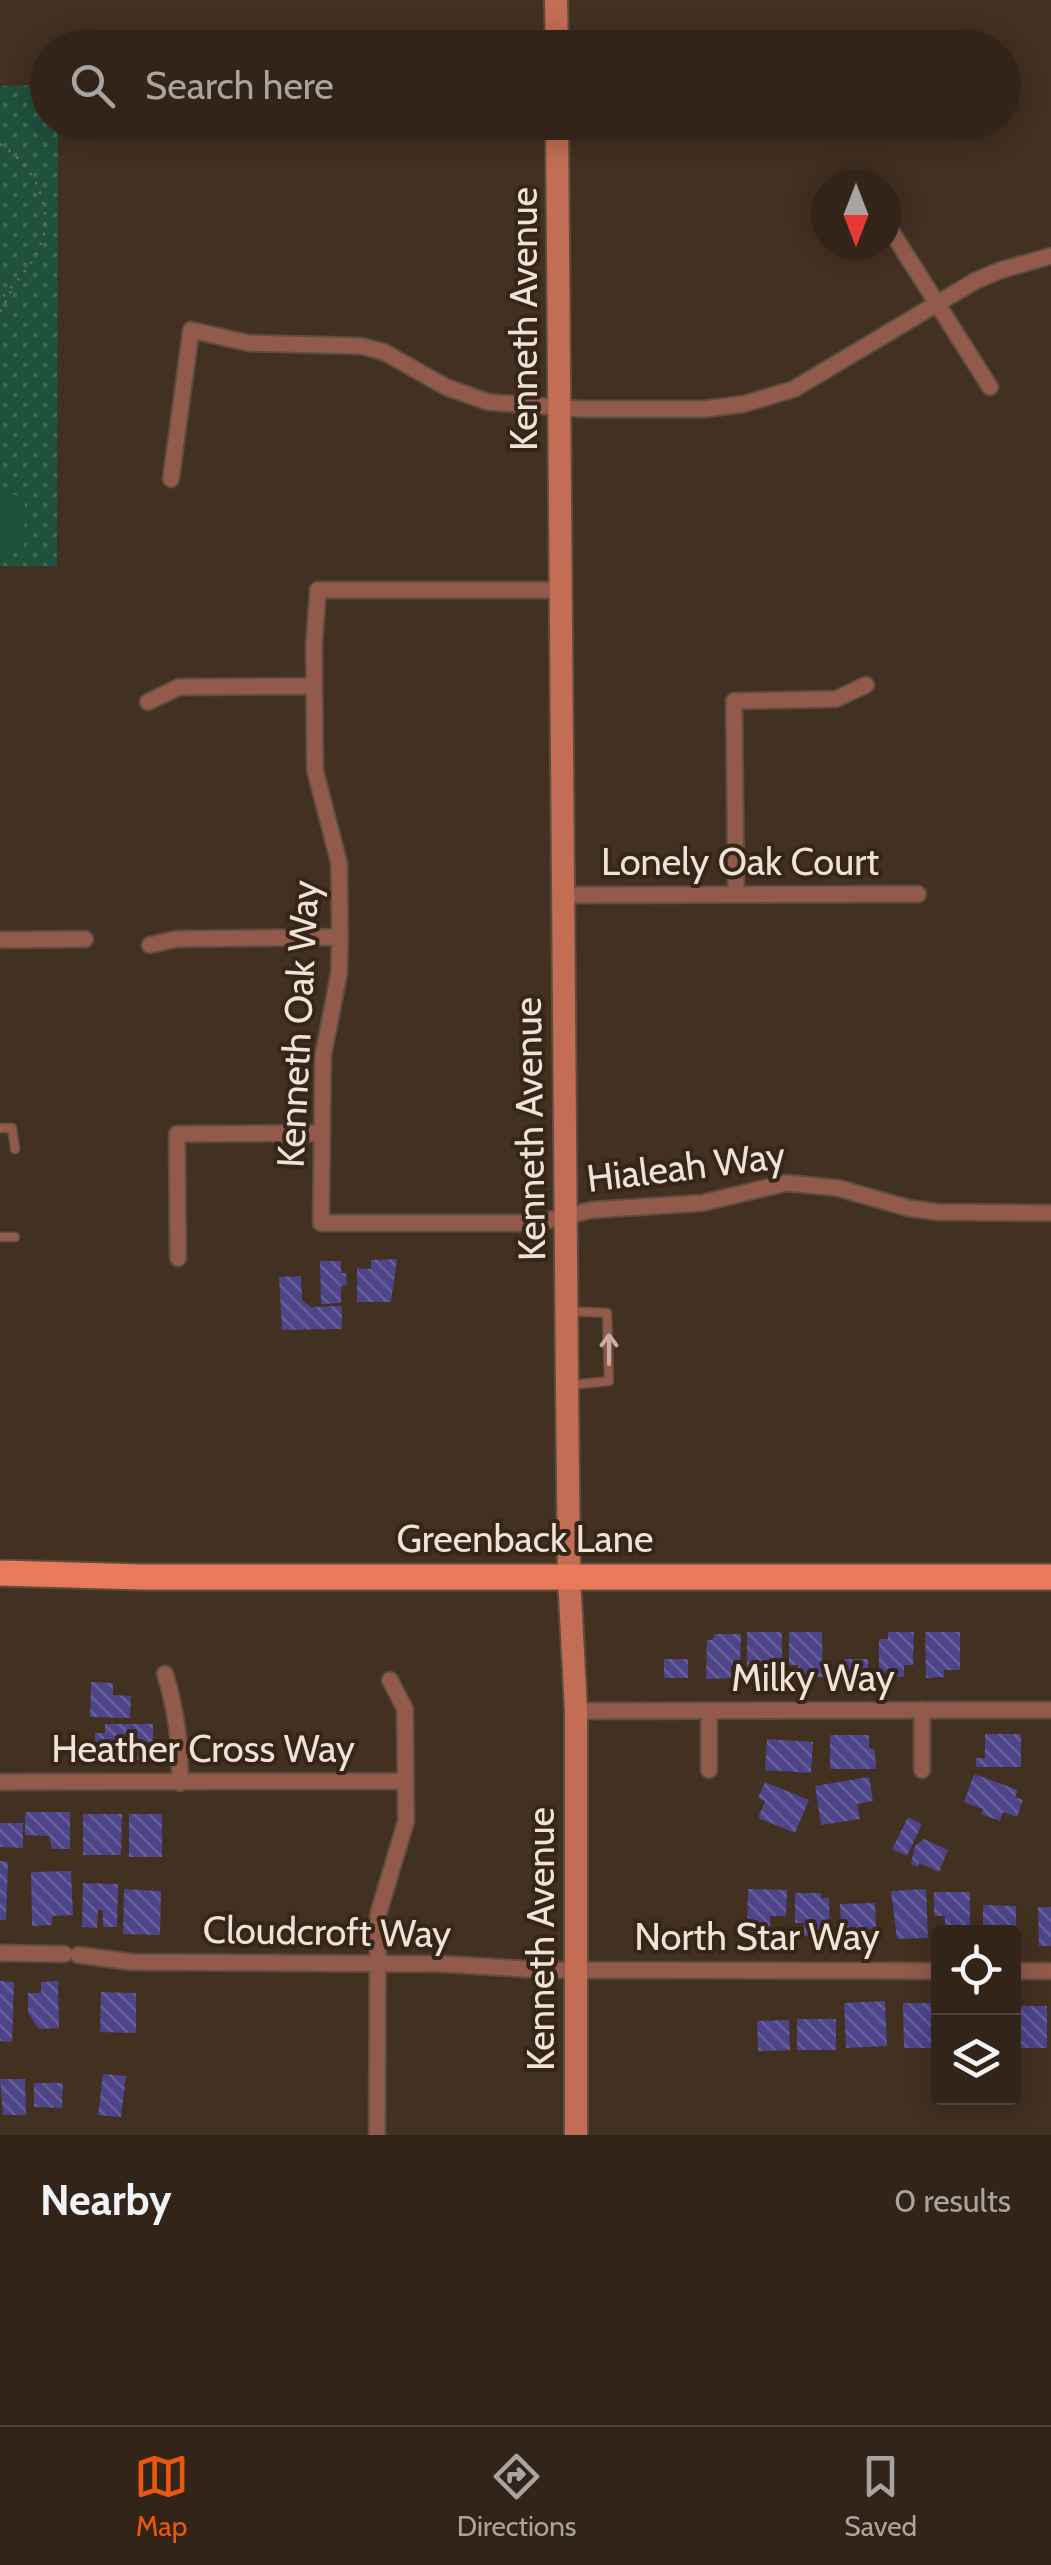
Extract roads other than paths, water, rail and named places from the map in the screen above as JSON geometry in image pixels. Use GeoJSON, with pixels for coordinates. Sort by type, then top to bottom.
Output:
{"type":"FeatureCollection","features":[{"type":"Feature","properties":{"kind":"main road"},"geometry":{"type":"LineString","coordinates":[[556,0],[557,30]]}},
{"type":"Feature","properties":{"kind":"main road","name":"Kenneth Avenue"},"geometry":{"type":"LineString","coordinates":[[558,140],[567,1385],[576,1711],[576,2135]]}},
{"type":"Feature","properties":{"kind":"main road","name":"Greenback Lane"},"geometry":{"type":"LineString","coordinates":[[0,1573],[143,1577],[1051,1577]]}},
{"type":"Feature","properties":{"kind":"street"},"geometry":{"type":"LineString","coordinates":[[901,247],[990,387]]}},
{"type":"Feature","properties":{"kind":"street"},"geometry":{"type":"LineString","coordinates":[[171,478],[191,330],[248,343],[361,346],[406,362],[466,396],[488,402],[705,408],[770,398],[818,378],[937,304],[1001,270],[1051,256]]}},
{"type":"Feature","properties":{"kind":"street","name":"Kenneth Oak Way"},"geometry":{"type":"LineString","coordinates":[[561,590],[318,590],[314,686],[316,770],[339,863],[340,937],[340,973],[324,1056],[321,1222],[536,1223],[566,1216]]}},
{"type":"Feature","properties":{"kind":"street"},"geometry":{"type":"LineString","coordinates":[[736,895],[734,701],[836,699],[866,685]]}},
{"type":"Feature","properties":{"kind":"street"},"geometry":{"type":"LineString","coordinates":[[148,702],[179,688],[314,686]]}},
{"type":"Feature","properties":{"kind":"street","name":"Lonely Oak Court"},"geometry":{"type":"LineString","coordinates":[[562,895],[918,894]]}},
{"type":"Feature","properties":{"kind":"street"},"geometry":{"type":"LineString","coordinates":[[150,945],[176,938],[340,937]]}},
{"type":"Feature","properties":{"kind":"street"},"geometry":{"type":"LineString","coordinates":[[0,940],[84,940]]}},
{"type":"Feature","properties":{"kind":"street"},"geometry":{"type":"LineString","coordinates":[[178,1258],[177,1134],[322,1133]]}},
{"type":"Feature","properties":{"kind":"street","name":"Hialeah Way"},"geometry":{"type":"LineString","coordinates":[[566,1216],[622,1207],[690,1205],[786,1184],[838,1188],[937,1212],[1051,1213]]}},
{"type":"Feature","properties":{"kind":"street"},"geometry":{"type":"LineString","coordinates":[[165,1674],[177,1712],[180,1783]]}},
{"type":"Feature","properties":{"kind":"street"},"geometry":{"type":"LineString","coordinates":[[377,2135],[378,1915],[403,1838],[406,1781],[405,1709],[390,1680]]}},
{"type":"Feature","properties":{"kind":"street"},"geometry":{"type":"LineString","coordinates":[[922,1710],[922,1770]]}},
{"type":"Feature","properties":{"kind":"street","name":"Milky Way"},"geometry":{"type":"LineString","coordinates":[[576,1711],[1051,1710]]}},
{"type":"Feature","properties":{"kind":"street"},"geometry":{"type":"LineString","coordinates":[[709,1711],[709,1770]]}},
{"type":"Feature","properties":{"kind":"street","name":"Heather Cross Way"},"geometry":{"type":"LineString","coordinates":[[0,1782],[406,1781]]}},
{"type":"Feature","properties":{"kind":"street","name":"Cloudcroft Way"},"geometry":{"type":"LineString","coordinates":[[0,1953],[71,1954],[132,1962],[576,1969]]}},
{"type":"Feature","properties":{"kind":"street","name":"North Star Way"},"geometry":{"type":"LineString","coordinates":[[576,1969],[931,1970]]}},
{"type":"Feature","properties":{"kind":"street"},"geometry":{"type":"LineString","coordinates":[[1021,1971],[1051,1971]]}},
{"type":"Feature","properties":{"kind":"lane"},"geometry":{"type":"LineString","coordinates":[[0,1128],[12,1128],[15,1132],[15,1149]]}},
{"type":"Feature","properties":{"kind":"lane"},"geometry":{"type":"LineString","coordinates":[[0,1237],[15,1237]]}},
{"type":"Feature","properties":{"kind":"lane"},"geometry":{"type":"LineString","coordinates":[[567,1311],[607,1314],[610,1382],[567,1385]]}}]}
